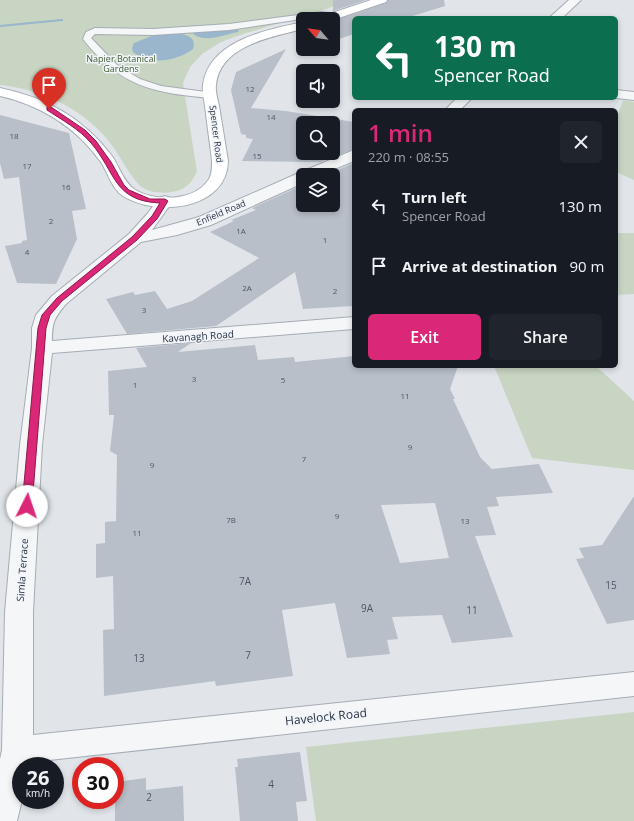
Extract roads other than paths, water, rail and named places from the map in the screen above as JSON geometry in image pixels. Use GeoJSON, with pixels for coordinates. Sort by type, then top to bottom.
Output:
{"type":"FeatureCollection","features":[{"type":"Feature","properties":{"kind":"street"},"geometry":{"type":"LineString","coordinates":[[340,14],[382,0]]}},
{"type":"Feature","properties":{"kind":"street"},"geometry":{"type":"LineString","coordinates":[[557,16],[576,0]]}},
{"type":"Feature","properties":{"kind":"street","name":"Spencer Road"},"geometry":{"type":"LineString","coordinates":[[0,92],[42,104],[83,131],[94,142],[108,162],[121,186],[127,192],[149,201],[178,201],[199,195],[208,189],[217,178],[220,161],[211,95],[210,78],[213,69],[220,59],[230,51],[245,43],[296,27]]}},
{"type":"Feature","properties":{"kind":"street"},"geometry":{"type":"LineString","coordinates":[[618,94],[634,96]]}},
{"type":"Feature","properties":{"kind":"street"},"geometry":{"type":"LineString","coordinates":[[454,108],[463,100]]}},
{"type":"Feature","properties":{"kind":"street"},"geometry":{"type":"LineString","coordinates":[[323,168],[352,156]]}},
{"type":"Feature","properties":{"kind":"street","name":"Enfield Road"},"geometry":{"type":"LineString","coordinates":[[134,238],[171,231],[205,221],[296,180]]}},
{"type":"Feature","properties":{"kind":"street","name":"Simla Terrace"},"geometry":{"type":"LineString","coordinates":[[0,821],[18,750],[19,612],[31,446],[42,348],[42,328],[46,315],[59,300],[134,238],[154,217],[165,201]]}},
{"type":"Feature","properties":{"kind":"street","name":"Kavanagh Road"},"geometry":{"type":"LineString","coordinates":[[42,348],[352,323]]}},
{"type":"Feature","properties":{"kind":"street","name":"Havelock Road"},"geometry":{"type":"LineString","coordinates":[[18,750],[634,684]]}},
{"type":"Feature","properties":{"kind":"lane"},"geometry":{"type":"LineString","coordinates":[[211,95],[167,90],[146,85],[127,76],[114,67],[87,39],[90,32],[153,32],[229,27],[296,18]]}},
{"type":"Feature","properties":{"kind":"water"},"geometry":{"type":"Polygon","coordinates":[[[236,28],[239,31],[238,32],[215,38],[203,38],[193,34],[195,32],[236,28]]]}},
{"type":"Feature","properties":{"kind":"water"},"geometry":{"type":"Polygon","coordinates":[[[169,33],[182,34],[190,37],[194,44],[193,49],[171,59],[163,60],[147,59],[133,52],[132,48],[134,43],[154,35],[169,33]]]}},
{"type":"Feature","properties":{"kind":"waterway"},"geometry":{"type":"LineString","coordinates":[[0,26],[61,20]]}},
{"type":"Feature","properties":{"kind":"park label","name":"Napier Botanical Gardens"},"geometry":{"type":"Point","coordinates":[121,64]}}]}
